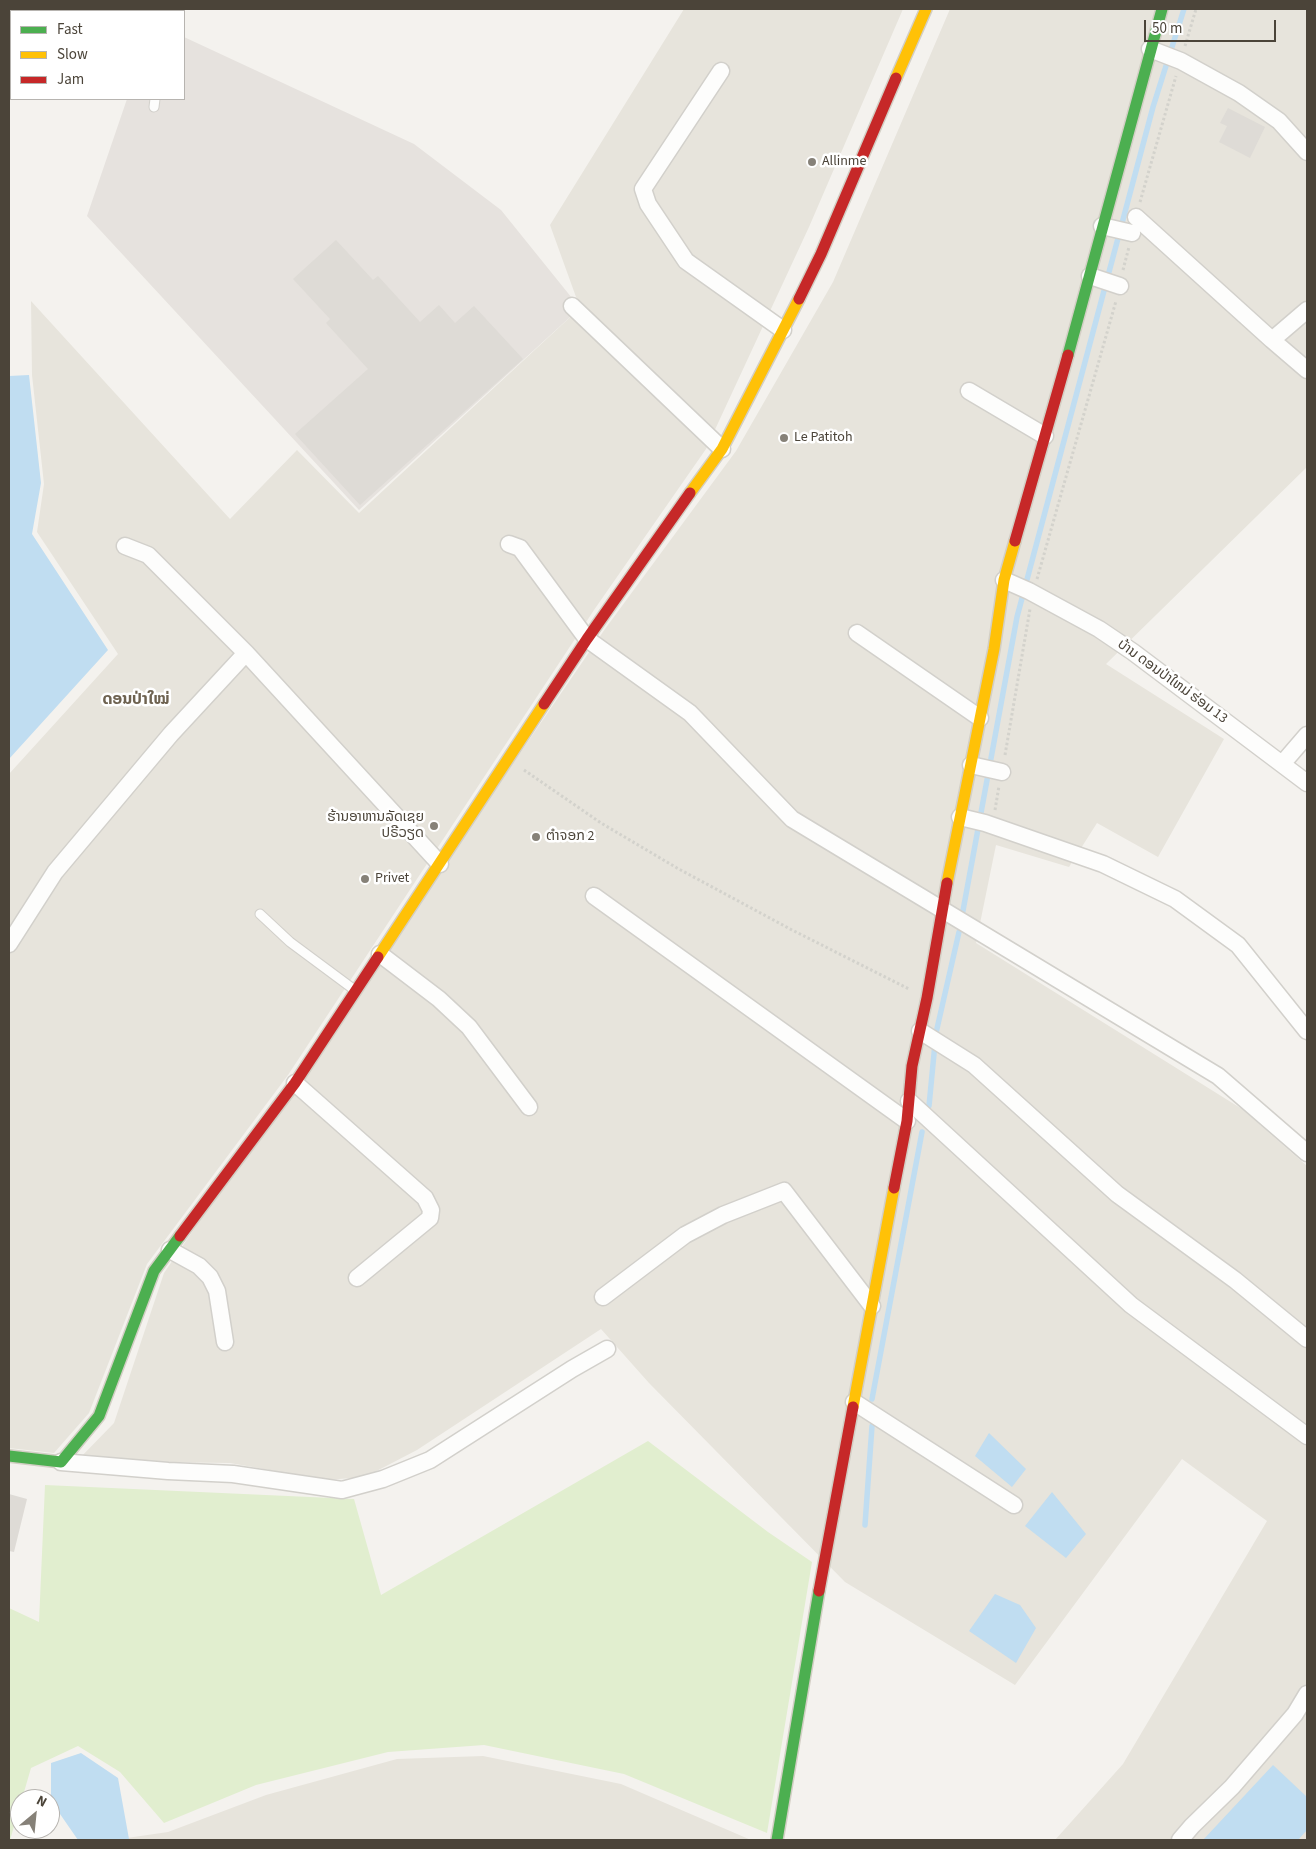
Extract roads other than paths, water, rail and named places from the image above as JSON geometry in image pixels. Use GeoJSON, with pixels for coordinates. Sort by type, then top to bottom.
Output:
{"type":"FeatureCollection","features":[{"type":"Feature","properties":{"kind":"street"},"geometry":{"type":"LineString","coordinates":[[61,1462],[99,1416],[154,1271],[295,1083],[587,639],[722,449],[821,254],[926,9]]}},
{"type":"Feature","properties":{"kind":"street"},"geometry":{"type":"LineString","coordinates":[[777,1840],[826,1550],[906,1121],[912,1066],[925,1034],[927,998],[941,911],[964,818],[987,769],[980,718],[1003,596],[1020,587],[1045,436],[1095,277],[1121,227],[1168,56],[1162,9]]}},
{"type":"Feature","properties":{"kind":"street"},"geometry":{"type":"LineString","coordinates":[[1168,56],[1239,93],[1279,120],[1307,152]]}},
{"type":"Feature","properties":{"kind":"street"},"geometry":{"type":"LineString","coordinates":[[721,71],[643,189],[648,204],[686,261],[783,330]]}},
{"type":"Feature","properties":{"kind":"street"},"geometry":{"type":"LineString","coordinates":[[1121,227],[1272,340],[1307,370]]}},
{"type":"Feature","properties":{"kind":"street"},"geometry":{"type":"LineString","coordinates":[[1095,277],[1118,285]]}},
{"type":"Feature","properties":{"kind":"street"},"geometry":{"type":"LineString","coordinates":[[572,306],[722,449]]}},
{"type":"Feature","properties":{"kind":"street"},"geometry":{"type":"LineString","coordinates":[[1272,340],[1307,310]]}},
{"type":"Feature","properties":{"kind":"street"},"geometry":{"type":"LineString","coordinates":[[969,391],[1045,436]]}},
{"type":"Feature","properties":{"kind":"street"},"geometry":{"type":"LineString","coordinates":[[510,544],[520,548],[587,639],[690,713],[792,819],[941,911],[1218,1076],[1307,1153]]}},
{"type":"Feature","properties":{"kind":"street"},"geometry":{"type":"LineString","coordinates":[[125,546],[148,555],[246,653],[440,864]]}},
{"type":"Feature","properties":{"kind":"street","name":"ບ້ານ ດອນປ່າໃຫມ່ ຮ່ອມ 13"},"geometry":{"type":"LineString","coordinates":[[1020,587],[1099,629],[1133,652],[1307,783]]}},
{"type":"Feature","properties":{"kind":"street"},"geometry":{"type":"LineString","coordinates":[[857,633],[980,718]]}},
{"type":"Feature","properties":{"kind":"street"},"geometry":{"type":"LineString","coordinates":[[9,944],[54,872],[171,734],[246,653]]}},
{"type":"Feature","properties":{"kind":"street"},"geometry":{"type":"LineString","coordinates":[[1282,764],[1307,735]]}},
{"type":"Feature","properties":{"kind":"street"},"geometry":{"type":"LineString","coordinates":[[964,818],[988,824],[1103,864],[1175,898],[1238,945],[1307,1031]]}},
{"type":"Feature","properties":{"kind":"street"},"geometry":{"type":"LineString","coordinates":[[594,896],[906,1121]]}},
{"type":"Feature","properties":{"kind":"street"},"geometry":{"type":"LineString","coordinates":[[380,954],[439,999],[469,1028],[529,1107]]}},
{"type":"Feature","properties":{"kind":"street"},"geometry":{"type":"LineString","coordinates":[[925,1034],[974,1065],[1117,1194],[1235,1280],[1307,1339]]}},
{"type":"Feature","properties":{"kind":"street"},"geometry":{"type":"LineString","coordinates":[[295,1083],[425,1198],[431,1210],[430,1218],[357,1278]]}},
{"type":"Feature","properties":{"kind":"street"},"geometry":{"type":"LineString","coordinates":[[908,1101],[1132,1305],[1307,1436]]}},
{"type":"Feature","properties":{"kind":"street"},"geometry":{"type":"LineString","coordinates":[[603,1297],[685,1235],[723,1215],[784,1190],[872,1306]]}},
{"type":"Feature","properties":{"kind":"street"},"geometry":{"type":"LineString","coordinates":[[170,1250],[199,1266],[210,1277],[217,1291],[224,1342]]}},
{"type":"Feature","properties":{"kind":"street"},"geometry":{"type":"LineString","coordinates":[[9,1456],[168,1471],[233,1474],[342,1490],[383,1479],[430,1460],[572,1369],[607,1349]]}},
{"type":"Feature","properties":{"kind":"street"},"geometry":{"type":"LineString","coordinates":[[854,1402],[1014,1505]]}},
{"type":"Feature","properties":{"kind":"street"},"geometry":{"type":"LineString","coordinates":[[1180,1840],[1232,1788],[1295,1714],[1307,1694]]}},
{"type":"Feature","properties":{"kind":"lane"},"geometry":{"type":"LineString","coordinates":[[260,914],[290,942],[356,991]]}},
{"type":"Feature","properties":{"kind":"water"},"geometry":{"type":"Polygon","coordinates":[[[29,375],[41,483],[32,534],[108,650],[9,759],[9,376],[29,375]]]}},
{"type":"Feature","properties":{"kind":"water"},"geometry":{"type":"Polygon","coordinates":[[[989,1433],[1026,1469],[1012,1487],[975,1456],[989,1433]]]}},
{"type":"Feature","properties":{"kind":"water"},"geometry":{"type":"Polygon","coordinates":[[[1052,1492],[1086,1534],[1066,1558],[1025,1526],[1052,1492]]]}},
{"type":"Feature","properties":{"kind":"water"},"geometry":{"type":"Polygon","coordinates":[[[995,1594],[1020,1605],[1036,1628],[1016,1663],[969,1631],[995,1594]]]}},
{"type":"Feature","properties":{"kind":"water"},"geometry":{"type":"Polygon","coordinates":[[[81,1753],[118,1778],[129,1839],[78,1840],[60,1814],[60,1789],[51,1789],[51,1763],[81,1753]]]}},
{"type":"Feature","properties":{"kind":"water"},"geometry":{"type":"Polygon","coordinates":[[[1273,1765],[1307,1797],[1307,1830],[1298,1840],[1203,1840],[1273,1765]]]}},
{"type":"Feature","properties":{"kind":"waterway"},"geometry":{"type":"LineString","coordinates":[[962,916],[1017,617],[1153,107],[1184,9]]}},
{"type":"Feature","properties":{"kind":"waterway"},"geometry":{"type":"LineString","coordinates":[[929,1106],[936,1033],[959,932]]}},
{"type":"Feature","properties":{"kind":"waterway"},"geometry":{"type":"LineString","coordinates":[[872,1399],[922,1132]]}},
{"type":"Feature","properties":{"kind":"waterway"},"geometry":{"type":"LineString","coordinates":[[865,1525],[872,1426]]}},
{"type":"Feature","properties":{"kind":"place","name":"Allinme"},"geometry":{"type":"Point","coordinates":[812,162]}},
{"type":"Feature","properties":{"kind":"place","name":"Le Patitoh"},"geometry":{"type":"Point","coordinates":[784,438]}},
{"type":"Feature","properties":{"kind":"place","name":"ຮ້ານອາຫານລັດເຊຍ ປຣີວຽດ"},"geometry":{"type":"Point","coordinates":[434,826]}},
{"type":"Feature","properties":{"kind":"place","name":"ຕຳຈອກ 2"},"geometry":{"type":"Point","coordinates":[536,837]}},
{"type":"Feature","properties":{"kind":"place","name":"Privet"},"geometry":{"type":"Point","coordinates":[365,879]}},
{"type":"Feature","properties":{"kind":"district","name":"ດອນປ່າໃໝ່"},"geometry":{"type":"Point","coordinates":[136,700]}}]}
